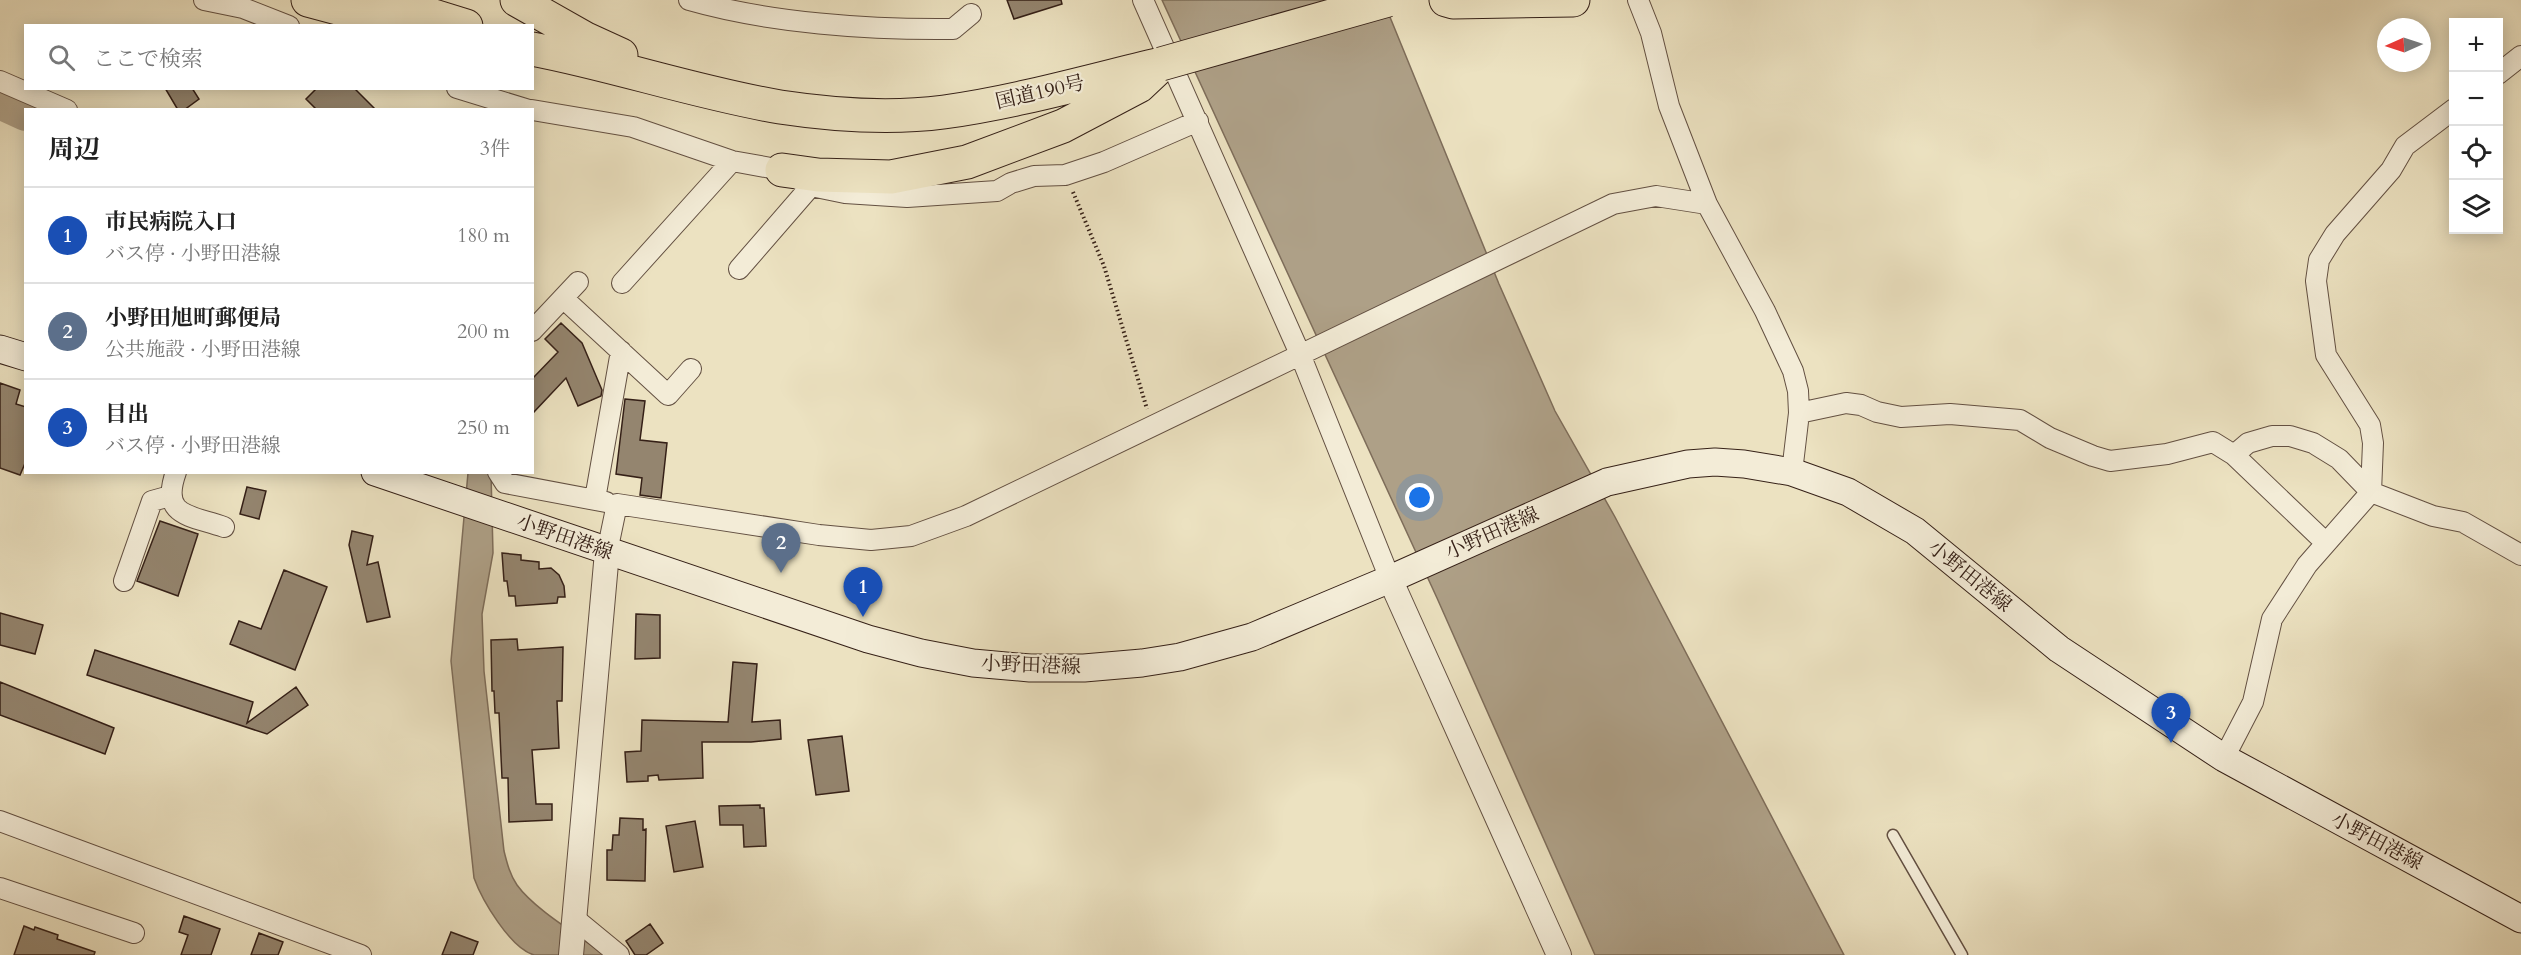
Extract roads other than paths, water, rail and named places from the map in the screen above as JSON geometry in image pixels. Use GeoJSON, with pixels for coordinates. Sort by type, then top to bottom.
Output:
{"type":"FeatureCollection","features":[{"type":"Feature","properties":{"kind":"highway"},"geometry":{"type":"LineString","coordinates":[[308,0],[398,24]]}},
{"type":"Feature","properties":{"kind":"highway"},"geometry":{"type":"LineString","coordinates":[[382,0],[459,24]]}},
{"type":"Feature","properties":{"kind":"highway","name":"国道190号"},"geometry":{"type":"LineString","coordinates":[[517,0],[586,39],[685,85]]}},
{"type":"Feature","properties":{"kind":"highway","name":"国道190号"},"geometry":{"type":"LineString","coordinates":[[540,50],[738,99],[804,110],[885,114],[941,112],[990,105],[1161,64],[1388,0]]}},
{"type":"Feature","properties":{"kind":"highway"},"geometry":{"type":"LineString","coordinates":[[1446,0],[1454,2],[1573,0]]}},
{"type":"Feature","properties":{"kind":"highway"},"geometry":{"type":"LineString","coordinates":[[782,170],[818,175],[891,177],[968,162],[1063,126],[1105,106],[1139,86],[1161,64]]}},
{"type":"Feature","properties":{"kind":"main road","name":"小野田港線"},"geometry":{"type":"LineString","coordinates":[[381,474],[607,552],[890,645],[973,663],[1030,668],[1084,668],[1180,657],[1252,637],[1399,575],[1607,482],[1688,464],[1715,462],[1792,472],[1848,492],[1915,531],[2059,649],[2224,758],[2521,919]]}},
{"type":"Feature","properties":{"kind":"street"},"geometry":{"type":"LineString","coordinates":[[204,0],[243,8],[284,24]]}},
{"type":"Feature","properties":{"kind":"street"},"geometry":{"type":"LineString","coordinates":[[689,0],[774,17],[899,30],[953,29],[971,14]]}},
{"type":"Feature","properties":{"kind":"street"},"geometry":{"type":"LineString","coordinates":[[1143,0],[1198,121],[1309,351],[1399,575],[1559,955]]}},
{"type":"Feature","properties":{"kind":"street"},"geometry":{"type":"LineString","coordinates":[[1638,0],[1651,33],[1670,106],[1707,204],[1765,311],[1793,370],[1798,391],[1799,413],[1792,472]]}},
{"type":"Feature","properties":{"kind":"street"},"geometry":{"type":"LineString","coordinates":[[2501,72],[2521,56]]}},
{"type":"Feature","properties":{"kind":"street"},"geometry":{"type":"LineString","coordinates":[[0,81],[62,108]]}},
{"type":"Feature","properties":{"kind":"street"},"geometry":{"type":"LineString","coordinates":[[464,90],[524,108]]}},
{"type":"Feature","properties":{"kind":"street"},"geometry":{"type":"LineString","coordinates":[[534,110],[633,127],[732,161],[782,170],[811,186],[845,193],[907,197],[997,191],[1011,183],[1034,176],[1065,175],[1104,162],[1198,121]]}},
{"type":"Feature","properties":{"kind":"street"},"geometry":{"type":"LineString","coordinates":[[2224,758],[2253,702],[2272,619],[2307,565],[2371,492],[2373,443],[2370,425],[2326,355],[2316,281],[2319,260],[2335,234],[2391,170],[2405,146],[2449,113]]}},
{"type":"Feature","properties":{"kind":"street"},"geometry":{"type":"LineString","coordinates":[[621,283],[732,161]]}},
{"type":"Feature","properties":{"kind":"street"},"geometry":{"type":"LineString","coordinates":[[739,269],[811,186]]}},
{"type":"Feature","properties":{"kind":"street"},"geometry":{"type":"LineString","coordinates":[[499,474],[505,483],[617,504],[819,535],[871,540],[911,536],[966,516],[1613,204],[1656,196],[1707,204]]}},
{"type":"Feature","properties":{"kind":"street"},"geometry":{"type":"LineString","coordinates":[[534,329],[578,282]]}},
{"type":"Feature","properties":{"kind":"street"},"geometry":{"type":"LineString","coordinates":[[563,298],[668,394],[691,369]]}},
{"type":"Feature","properties":{"kind":"street"},"geometry":{"type":"LineString","coordinates":[[595,500],[621,351]]}},
{"type":"Feature","properties":{"kind":"street"},"geometry":{"type":"LineString","coordinates":[[1799,413],[1846,403],[1901,417],[1950,414],[2020,420],[2050,438],[2110,461],[2167,454],[2213,442],[2234,455],[2326,543]]}},
{"type":"Feature","properties":{"kind":"street"},"geometry":{"type":"LineString","coordinates":[[2234,455],[2248,443],[2272,436],[2290,436],[2313,443],[2339,459],[2371,492],[2433,516],[2463,522],[2521,555]]}},
{"type":"Feature","properties":{"kind":"street"},"geometry":{"type":"LineString","coordinates":[[175,474],[170,496],[172,503],[179,511],[224,527]]}},
{"type":"Feature","properties":{"kind":"street"},"geometry":{"type":"LineString","coordinates":[[124,581],[152,501],[170,496]]}},
{"type":"Feature","properties":{"kind":"street"},"geometry":{"type":"LineString","coordinates":[[571,955],[607,552],[617,504]]}},
{"type":"Feature","properties":{"kind":"street"},"geometry":{"type":"LineString","coordinates":[[0,821],[361,955]]}},
{"type":"Feature","properties":{"kind":"street"},"geometry":{"type":"LineString","coordinates":[[0,888],[134,933]]}},
{"type":"Feature","properties":{"kind":"street"},"geometry":{"type":"LineString","coordinates":[[574,923],[619,955]]}},
{"type":"Feature","properties":{"kind":"lane"},"geometry":{"type":"LineString","coordinates":[[1893,835],[1962,955]]}},
{"type":"Feature","properties":{"kind":"waterway"},"geometry":{"type":"LineString","coordinates":[[0,100],[24,111]]}},
{"type":"Feature","properties":{"kind":"place","name":"小野田旭町郵便局"},"geometry":{"type":"Point","coordinates":[781,573]}},
{"type":"Feature","properties":{"kind":"place","name":"市民病院入口"},"geometry":{"type":"Point","coordinates":[863,617]}},
{"type":"Feature","properties":{"kind":"place","name":"目出"},"geometry":{"type":"Point","coordinates":[2171,743]}}]}
